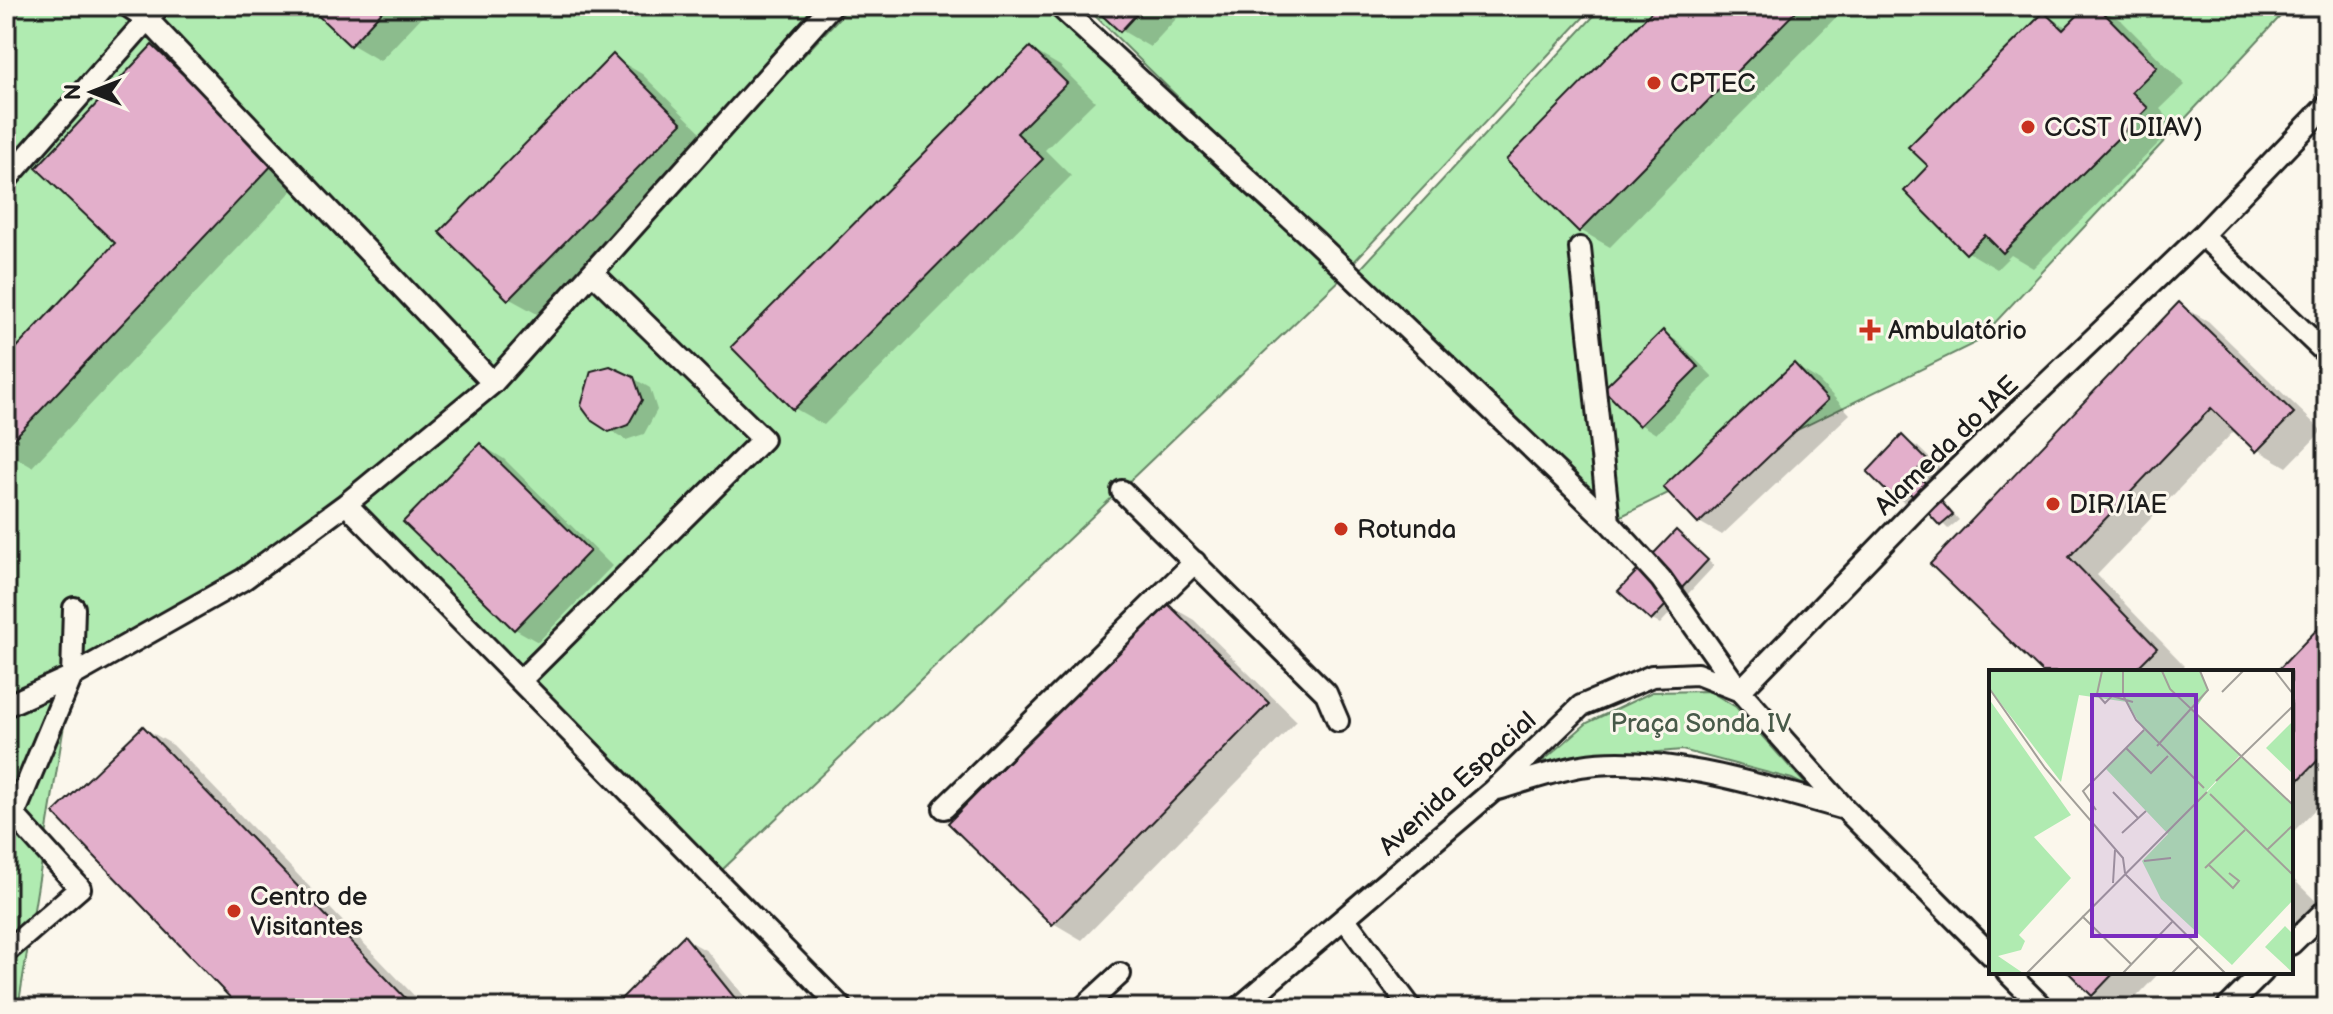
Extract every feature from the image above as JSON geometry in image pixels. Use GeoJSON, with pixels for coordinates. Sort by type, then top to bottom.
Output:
{"type":"FeatureCollection","features":[{"type":"Feature","properties":{"kind":"lane"},"geometry":{"type":"LineString","coordinates":[[128,6],[153,12],[493,383]]}},
{"type":"Feature","properties":{"kind":"lane"},"geometry":{"type":"LineString","coordinates":[[6,706],[72,676],[244,579],[346,504],[493,383],[594,274],[831,6]]}},
{"type":"Feature","properties":{"kind":"lane"},"geometry":{"type":"LineString","coordinates":[[1059,6],[1315,241],[1609,522],[1661,579],[1740,691],[1845,809],[1989,953]]}},
{"type":"Feature","properties":{"kind":"lane"},"geometry":{"type":"LineString","coordinates":[[6,180],[153,12]]}},
{"type":"Feature","properties":{"kind":"lane","name":"Alameda do IAE"},"geometry":{"type":"LineString","coordinates":[[1740,691],[1927,498],[2202,235],[2327,105]]}},
{"type":"Feature","properties":{"kind":"lane"},"geometry":{"type":"LineString","coordinates":[[2202,235],[2327,354]]}},
{"type":"Feature","properties":{"kind":"lane"},"geometry":{"type":"LineString","coordinates":[[1580,248],[1609,522]]}},
{"type":"Feature","properties":{"kind":"lane"},"geometry":{"type":"LineString","coordinates":[[521,680],[763,439],[594,274]]}},
{"type":"Feature","properties":{"kind":"lane"},"geometry":{"type":"LineString","coordinates":[[1122,491],[1326,693],[1338,721]]}},
{"type":"Feature","properties":{"kind":"lane"},"geometry":{"type":"LineString","coordinates":[[346,504],[720,880],[842,1008]]}},
{"type":"Feature","properties":{"kind":"lane"},"geometry":{"type":"LineString","coordinates":[[944,808],[1195,562]]}},
{"type":"Feature","properties":{"kind":"lane"},"geometry":{"type":"LineString","coordinates":[[6,952],[80,888],[14,815],[72,676],[74,608]]}},
{"type":"Feature","properties":{"kind":"lane","name":"Avenida Espacial"},"geometry":{"type":"LineString","coordinates":[[1239,1008],[1494,790],[1581,706],[1652,676],[1697,674],[1740,691]]}},
{"type":"Feature","properties":{"kind":"lane"},"geometry":{"type":"LineString","coordinates":[[1494,790],[1582,766],[1640,763],[1771,788],[1845,809]]}},
{"type":"Feature","properties":{"kind":"lane"},"geometry":{"type":"LineString","coordinates":[[2293,942],[2327,909]]}},
{"type":"Feature","properties":{"kind":"lane"},"geometry":{"type":"LineString","coordinates":[[1344,918],[1411,1008]]}},
{"type":"Feature","properties":{"kind":"lane"},"geometry":{"type":"LineString","coordinates":[[1083,1008],[1120,974]]}},
{"type":"Feature","properties":{"kind":"lane"},"geometry":{"type":"LineString","coordinates":[[2009,974],[2043,1008]]}},
{"type":"Feature","properties":{"kind":"lane"},"geometry":{"type":"LineString","coordinates":[[2227,1008],[2261,974]]}},
{"type":"Feature","properties":{"kind":"green space"},"geometry":{"type":"Polygon","coordinates":[[[6,6],[128,6],[493,383],[346,504],[72,676],[18,1008],[6,1008],[6,6]]]}},
{"type":"Feature","properties":{"kind":"green space"},"geometry":{"type":"Polygon","coordinates":[[[170,6],[837,6],[492,380],[158,19],[170,6]]]}},
{"type":"Feature","properties":{"kind":"green space"},"geometry":{"type":"Polygon","coordinates":[[[850,6],[1053,6],[1345,275],[720,872],[353,503],[497,384],[850,6]]]}},
{"type":"Feature","properties":{"kind":"green space"},"geometry":{"type":"Polygon","coordinates":[[[1085,6],[1594,6],[1350,266],[1085,6]]]}},
{"type":"Feature","properties":{"kind":"green space"},"geometry":{"type":"Polygon","coordinates":[[[1603,6],[2290,6],[1977,342],[1609,522],[1353,277],[1603,6]]]}},
{"type":"Feature","properties":{"kind":"green space","name":"Praça Sonda IV"},"geometry":{"type":"Polygon","coordinates":[[[1709,691],[1736,707],[1808,787],[1792,779],[1682,750],[1542,762],[1587,723],[1652,692],[1709,691]]]}},
{"type":"Feature","properties":{"kind":"building"},"geometry":{"type":"Polygon","coordinates":[[[308,6],[387,6],[350,46],[308,6]]]}},
{"type":"Feature","properties":{"kind":"building"},"geometry":{"type":"Polygon","coordinates":[[[1092,6],[1144,6],[1120,32],[1092,6]]]}},
{"type":"Feature","properties":{"kind":"building","name":"CPTEC"},"geometry":{"type":"Polygon","coordinates":[[[1657,6],[1801,6],[1579,232],[1506,160],[1657,6]]]}},
{"type":"Feature","properties":{"kind":"building","name":"CCST (DIIAV)"},"geometry":{"type":"Polygon","coordinates":[[[2087,6],[2097,6],[2157,67],[2132,92],[2148,108],[2003,253],[1985,235],[1966,254],[1904,191],[1928,166],[1908,147],[2044,12],[2063,30],[2087,6]]]}},
{"type":"Feature","properties":{"kind":"building"},"geometry":{"type":"Polygon","coordinates":[[[152,45],[275,162],[6,447],[6,359],[115,243],[36,168],[152,45]]]}},
{"type":"Feature","properties":{"kind":"building"},"geometry":{"type":"Polygon","coordinates":[[[1030,47],[1067,83],[1017,133],[1043,159],[793,410],[731,347],[1030,47]]]}},
{"type":"Feature","properties":{"kind":"building"},"geometry":{"type":"Polygon","coordinates":[[[613,54],[682,123],[508,300],[439,232],[613,54]]]}},
{"type":"Feature","properties":{"kind":"building","name":"DIR/IAE"},"geometry":{"type":"Polygon","coordinates":[[[2179,302],[2294,413],[2256,452],[2211,408],[2069,557],[2157,648],[2135,670],[2040,670],[1930,564],[2179,302]]]}},
{"type":"Feature","properties":{"kind":"building"},"geometry":{"type":"Polygon","coordinates":[[[1663,330],[1698,367],[1639,426],[1603,389],[1663,330]]]}},
{"type":"Feature","properties":{"kind":"building"},"geometry":{"type":"Polygon","coordinates":[[[1794,363],[1828,400],[1698,524],[1663,487],[1794,363]]]}},
{"type":"Feature","properties":{"kind":"building"},"geometry":{"type":"Polygon","coordinates":[[[610,366],[634,377],[642,400],[628,425],[609,432],[592,421],[581,406],[591,371],[610,366]]]}},
{"type":"Feature","properties":{"kind":"building"},"geometry":{"type":"Polygon","coordinates":[[[1902,435],[1927,460],[1892,497],[1867,472],[1902,435]]]}},
{"type":"Feature","properties":{"kind":"building"},"geometry":{"type":"Polygon","coordinates":[[[480,443],[590,551],[514,630],[403,522],[480,443]]]}},
{"type":"Feature","properties":{"kind":"building"},"geometry":{"type":"Polygon","coordinates":[[[1920,477],[1953,515],[1940,526],[1906,489],[1920,477]]]}},
{"type":"Feature","properties":{"kind":"building"},"geometry":{"type":"Polygon","coordinates":[[[1676,530],[1708,560],[1651,621],[1618,591],[1676,530]]]}},
{"type":"Feature","properties":{"kind":"building"},"geometry":{"type":"Polygon","coordinates":[[[1165,601],[1269,703],[1052,925],[948,823],[1165,601]]]}},
{"type":"Feature","properties":{"kind":"building"},"geometry":{"type":"Polygon","coordinates":[[[2327,619],[2327,751],[2293,786],[2293,670],[2278,670],[2327,619]]]}},
{"type":"Feature","properties":{"kind":"building","name":"Centro de Visitantes"},"geometry":{"type":"Polygon","coordinates":[[[143,726],[415,1008],[240,1008],[53,813],[143,726]]]}},
{"type":"Feature","properties":{"kind":"building"},"geometry":{"type":"Polygon","coordinates":[[[684,935],[743,1008],[612,1008],[684,935]]]}},
{"type":"Feature","properties":{"kind":"building"},"geometry":{"type":"Polygon","coordinates":[[[2070,974],[2113,974],[2092,996],[2070,974]]]}},
{"type":"Feature","properties":{"kind":"place","name":"CPTEC"},"geometry":{"type":"Point","coordinates":[1654,83]}},
{"type":"Feature","properties":{"kind":"place","name":"CCST (DIIAV)"},"geometry":{"type":"Point","coordinates":[2028,127]}},
{"type":"Feature","properties":{"kind":"place","name":"Ambulatório"},"geometry":{"type":"Point","coordinates":[1870,330]}},
{"type":"Feature","properties":{"kind":"place","name":"DIR/IAE"},"geometry":{"type":"Point","coordinates":[2053,504]}},
{"type":"Feature","properties":{"kind":"place","name":"Rotunda"},"geometry":{"type":"Point","coordinates":[1341,529]}},
{"type":"Feature","properties":{"kind":"place","name":"Centro de Visitantes"},"geometry":{"type":"Point","coordinates":[234,911]}}]}
